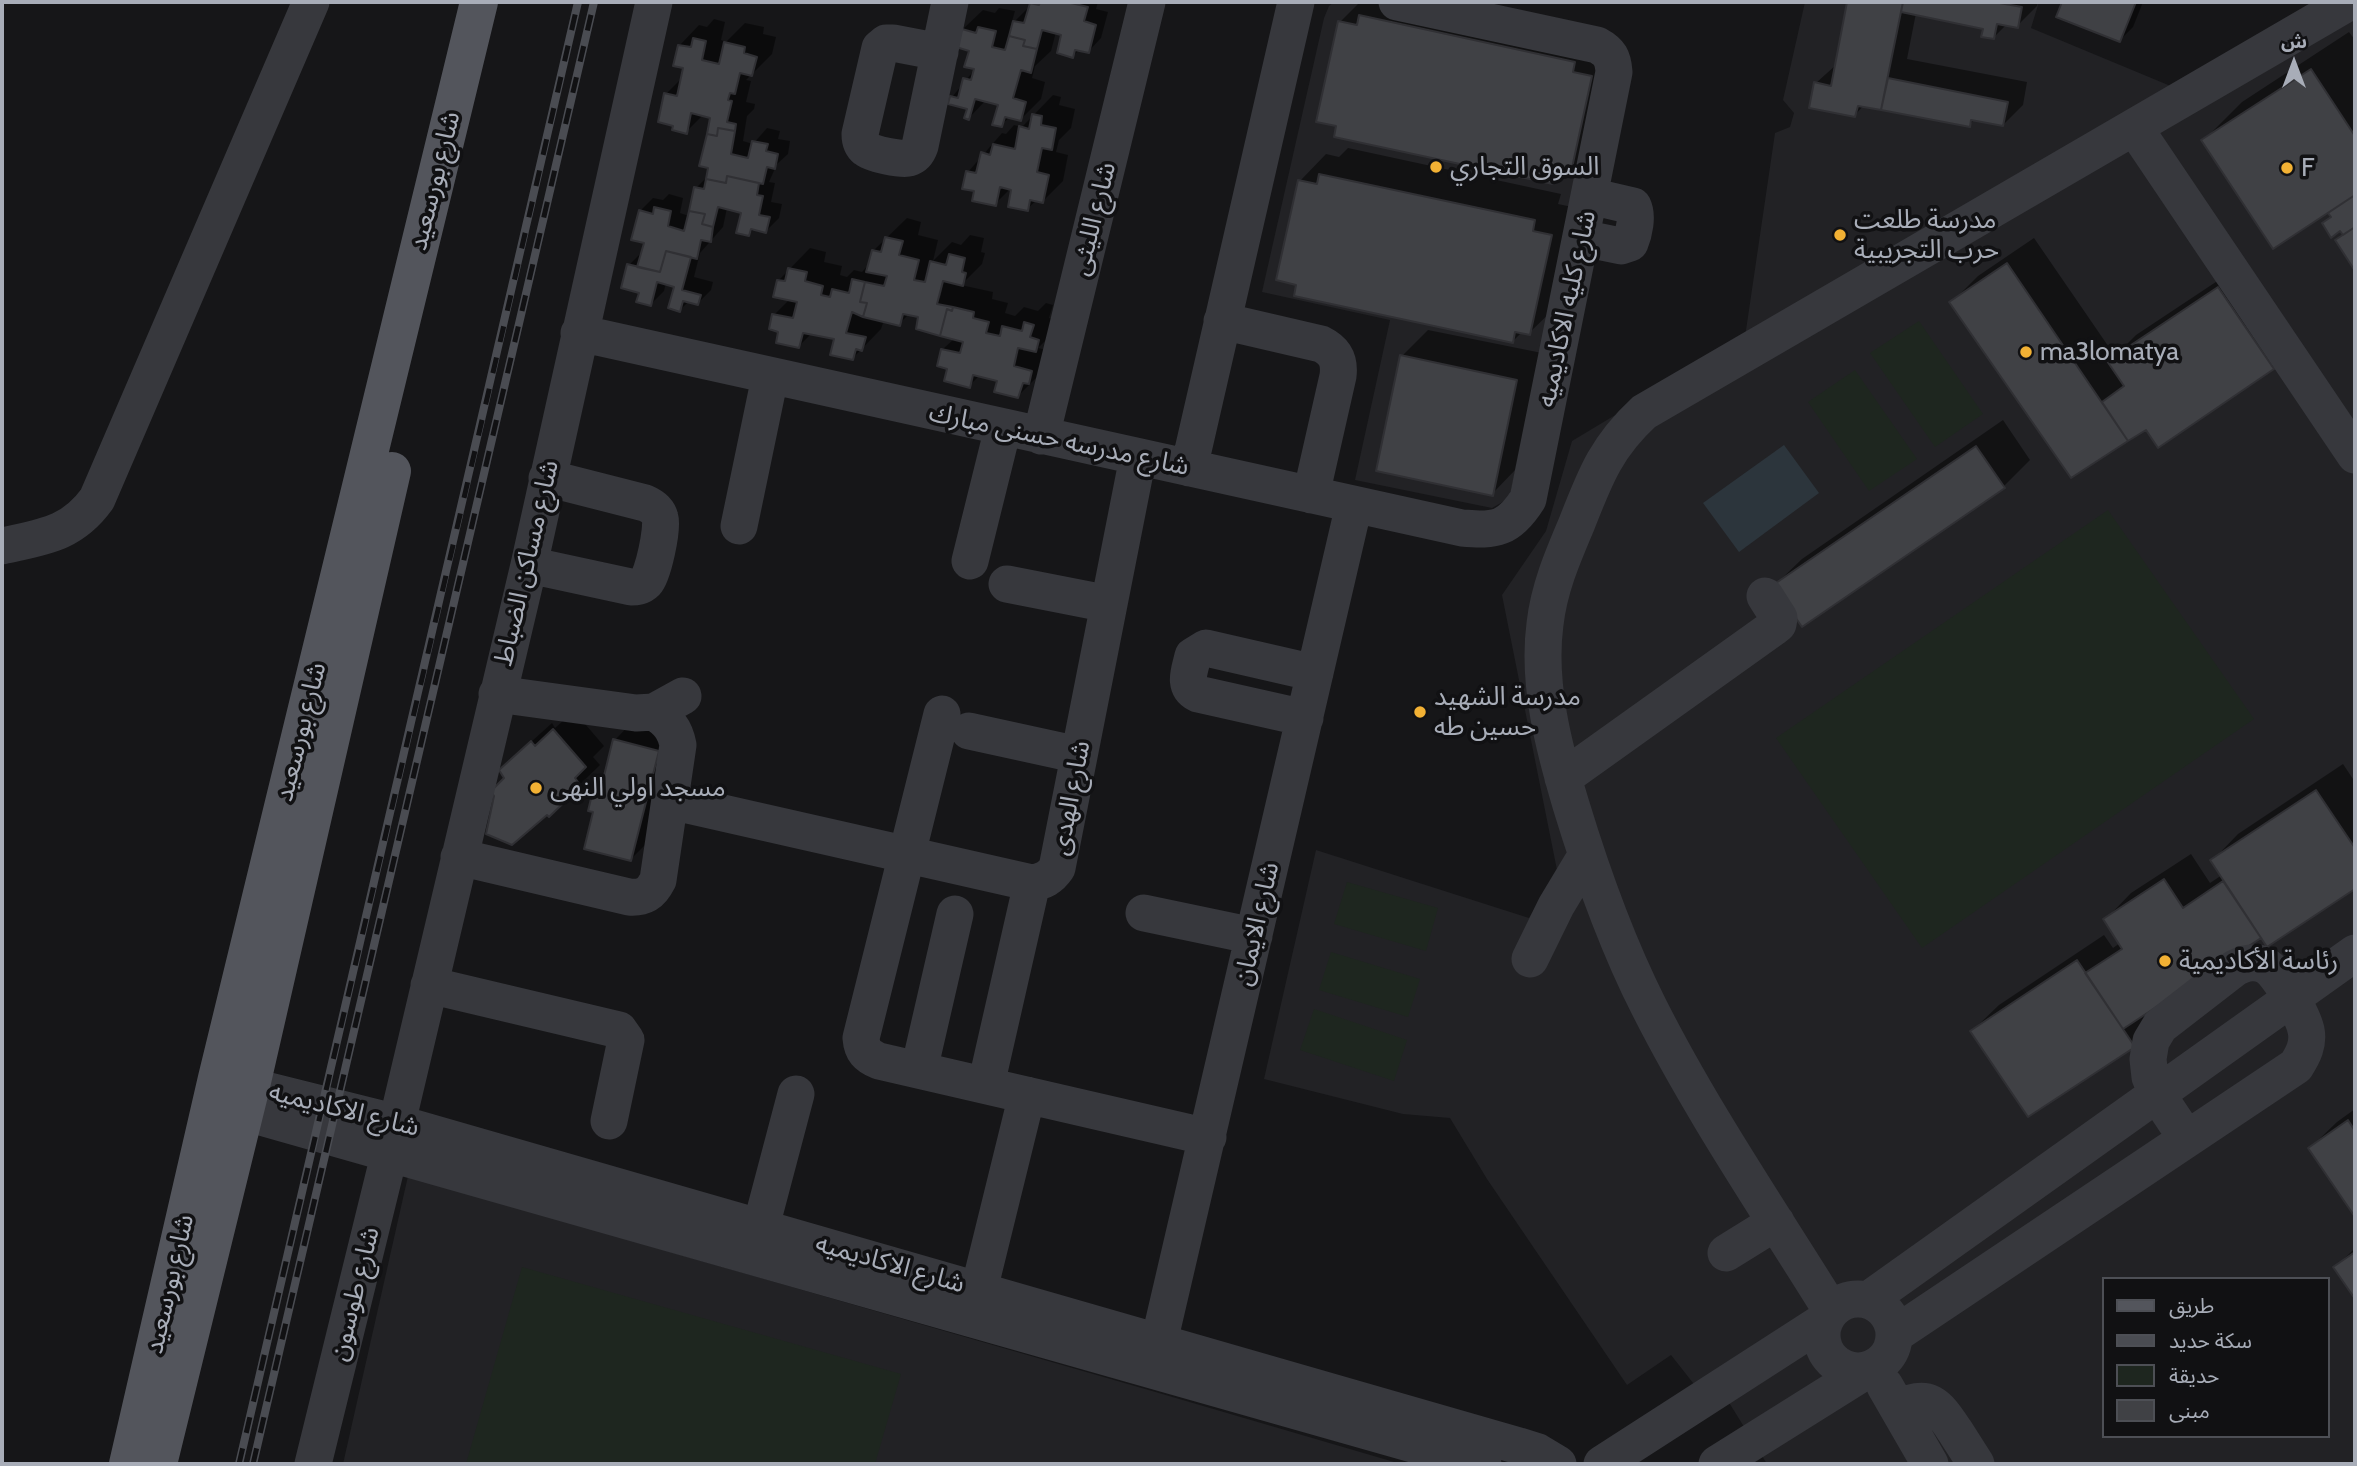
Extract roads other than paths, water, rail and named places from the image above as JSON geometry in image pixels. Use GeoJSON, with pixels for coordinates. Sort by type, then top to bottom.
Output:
{"type":"FeatureCollection","features":[{"type":"Feature","properties":{"kind":"main road","name":"شارع بورسعيد"},"geometry":{"type":"LineString","coordinates":[[158,1464],[231,1095],[479,2]]}},
{"type":"Feature","properties":{"kind":"main road","name":"شارع بورسعيد"},"geometry":{"type":"LineString","coordinates":[[128,1464],[231,1095],[500,2]]}},
{"type":"Feature","properties":{"kind":"street"},"geometry":{"type":"LineString","coordinates":[[2,546],[54,534],[68,528],[80,519],[97,499],[311,2]]}},
{"type":"Feature","properties":{"kind":"street","name":"شارع مساكن الضباط"},"geometry":{"type":"LineString","coordinates":[[393,1138],[528,565],[654,2]]}},
{"type":"Feature","properties":{"kind":"street"},"geometry":{"type":"LineString","coordinates":[[940,52],[950,2]]}},
{"type":"Feature","properties":{"kind":"street","name":"شارع الليثى"},"geometry":{"type":"LineString","coordinates":[[1041,436],[1147,2]]}},
{"type":"Feature","properties":{"kind":"street"},"geometry":{"type":"LineString","coordinates":[[1189,468],[1296,2]]}},
{"type":"Feature","properties":{"kind":"street"},"geometry":{"type":"LineString","coordinates":[[1397,2],[1477,10]]}},
{"type":"Feature","properties":{"kind":"street"},"geometry":{"type":"LineString","coordinates":[[1871,1369],[1850,1371],[1836,1364],[1825,1353],[1821,1337],[1828,1316],[1776,1222],[1687,1078],[1648,1006],[1615,932],[1587,856],[1552,731],[1545,683],[1545,624],[1559,567],[1596,474],[1625,430],[1644,412],[2349,2]]}},
{"type":"Feature","properties":{"kind":"street","name":"شارع كليه الاكاديميه"},"geometry":{"type":"LineString","coordinates":[[1477,10],[1597,45],[1608,50],[1614,60],[1590,196],[1528,499]]}},
{"type":"Feature","properties":{"kind":"street"},"geometry":{"type":"LineString","coordinates":[[2134,127],[2355,455]]}},
{"type":"Feature","properties":{"kind":"street"},"geometry":{"type":"LineString","coordinates":[[1581,238],[1621,246],[1630,243],[1632,239],[1636,213],[1633,206],[1590,196]]}},
{"type":"Feature","properties":{"kind":"street"},"geometry":{"type":"LineString","coordinates":[[1222,321],[1321,344],[1337,356],[1338,376],[1311,495]]}},
{"type":"Feature","properties":{"kind":"street","name":"شارع مدرسه حسنى مبارك"},"geometry":{"type":"LineString","coordinates":[[579,333],[1462,528],[1485,530],[1504,526],[1517,516],[1528,499]]}},
{"type":"Feature","properties":{"kind":"street"},"geometry":{"type":"LineString","coordinates":[[739,526],[770,377]]}},
{"type":"Feature","properties":{"kind":"street"},"geometry":{"type":"LineString","coordinates":[[970,561],[1003,428]]}},
{"type":"Feature","properties":{"kind":"street","name":"شارع الهدى"},"geometry":{"type":"LineString","coordinates":[[670,801],[1032,883],[1043,881],[1052,875],[1057,868],[1138,457]]}},
{"type":"Feature","properties":{"kind":"street"},"geometry":{"type":"LineString","coordinates":[[528,565],[631,587],[640,587],[648,581],[652,572],[661,527],[660,516],[654,507],[547,478]]}},
{"type":"Feature","properties":{"kind":"street","name":"شارع الايمان"},"geometry":{"type":"LineString","coordinates":[[1159,1342],[1354,505]]}},
{"type":"Feature","properties":{"kind":"street"},"geometry":{"type":"LineString","coordinates":[[1006,584],[1109,604]]}},
{"type":"Feature","properties":{"kind":"street"},"geometry":{"type":"LineString","coordinates":[[1563,778],[1778,624],[1779,618],[1765,596]]}},
{"type":"Feature","properties":{"kind":"street"},"geometry":{"type":"LineString","coordinates":[[1304,718],[1192,691],[1188,685],[1188,677],[1193,656],[1206,649],[1315,673]]}},
{"type":"Feature","properties":{"kind":"street"},"geometry":{"type":"LineString","coordinates":[[459,857],[629,897],[641,898],[652,891],[658,880],[678,746],[675,731],[666,720],[668,704],[635,713],[497,694]]}},
{"type":"Feature","properties":{"kind":"street"},"geometry":{"type":"LineString","coordinates":[[1079,755],[956,723],[907,855],[860,1038],[862,1049],[869,1057],[919,1070],[1208,1137]]}},
{"type":"Feature","properties":{"kind":"street"},"geometry":{"type":"LineString","coordinates":[[1530,959],[1556,906],[1587,856]]}},
{"type":"Feature","properties":{"kind":"street"},"geometry":{"type":"LineString","coordinates":[[986,1086],[1032,883]]}},
{"type":"Feature","properties":{"kind":"street"},"geometry":{"type":"LineString","coordinates":[[1144,913],[1254,936]]}},
{"type":"Feature","properties":{"kind":"street"},"geometry":{"type":"LineString","coordinates":[[919,1070],[955,914]]}},
{"type":"Feature","properties":{"kind":"street"},"geometry":{"type":"LineString","coordinates":[[1868,1300],[2355,953]]}},
{"type":"Feature","properties":{"kind":"street"},"geometry":{"type":"LineString","coordinates":[[1894,1335],[2187,1139],[2296,1066],[2306,1050],[2307,1032],[2275,973],[2267,966],[2256,962],[2235,968],[2160,1026],[2151,1041],[2148,1059],[2150,1077],[2157,1094],[2187,1139]]}},
{"type":"Feature","properties":{"kind":"street"},"geometry":{"type":"LineString","coordinates":[[429,985],[619,1030],[626,1040],[609,1121]]}},
{"type":"Feature","properties":{"kind":"street"},"geometry":{"type":"LineString","coordinates":[[757,1241],[796,1094]]}},
{"type":"Feature","properties":{"kind":"street","name":"شارع الاكاديميه"},"geometry":{"type":"LineString","coordinates":[[231,1095],[757,1241],[1344,1410],[1528,1449],[1558,1464]]}},
{"type":"Feature","properties":{"kind":"street"},"geometry":{"type":"LineString","coordinates":[[975,1304],[1027,1095]]}},
{"type":"Feature","properties":{"kind":"street","name":"شارع طوسون"},"geometry":{"type":"LineString","coordinates":[[313,1464],[393,1138]]}},
{"type":"Feature","properties":{"kind":"street"},"geometry":{"type":"LineString","coordinates":[[1726,1253],[1776,1222]]}},
{"type":"Feature","properties":{"kind":"street"},"geometry":{"type":"LineString","coordinates":[[1602,1464],[1828,1316],[1842,1302],[1868,1300],[1881,1308],[1891,1320],[1894,1335],[1892,1348],[1885,1359],[1717,1464]]}},
{"type":"Feature","properties":{"kind":"street","name":"شارع الاكاديميه"},"geometry":{"type":"LineString","coordinates":[[975,1304],[1159,1342],[1483,1464]]}},
{"type":"Feature","properties":{"kind":"street"},"geometry":{"type":"LineString","coordinates":[[1871,1369],[1898,1408],[1930,1464]]}},
{"type":"Feature","properties":{"kind":"street"},"geometry":{"type":"LineString","coordinates":[[1898,1408],[1919,1401],[1930,1402],[1940,1408],[1976,1464]]}},
{"type":"Feature","properties":{"kind":"railway"},"geometry":{"type":"LineString","coordinates":[[239,1464],[578,2]]}},
{"type":"Feature","properties":{"kind":"railway"},"geometry":{"type":"LineString","coordinates":[[253,1464],[594,2]]}},
{"type":"Feature","properties":{"kind":"place","name":"السوق التجاري"},"geometry":{"type":"Point","coordinates":[1436,167]}},
{"type":"Feature","properties":{"kind":"place","name":"F"},"geometry":{"type":"Point","coordinates":[2287,168]}},
{"type":"Feature","properties":{"kind":"place","name":"مدرسة طلعت حرب التجريبية"},"geometry":{"type":"Point","coordinates":[1840,235]}},
{"type":"Feature","properties":{"kind":"place","name":"ma3lomatya"},"geometry":{"type":"Point","coordinates":[2026,352]}},
{"type":"Feature","properties":{"kind":"place","name":"مدرسة الشهيد حسين طه"},"geometry":{"type":"Point","coordinates":[1420,712]}},
{"type":"Feature","properties":{"kind":"place","name":"مسجد اولي النهى"},"geometry":{"type":"Point","coordinates":[536,788]}},
{"type":"Feature","properties":{"kind":"place","name":"رئاسة الأكاديمية"},"geometry":{"type":"Point","coordinates":[2165,961]}}]}
